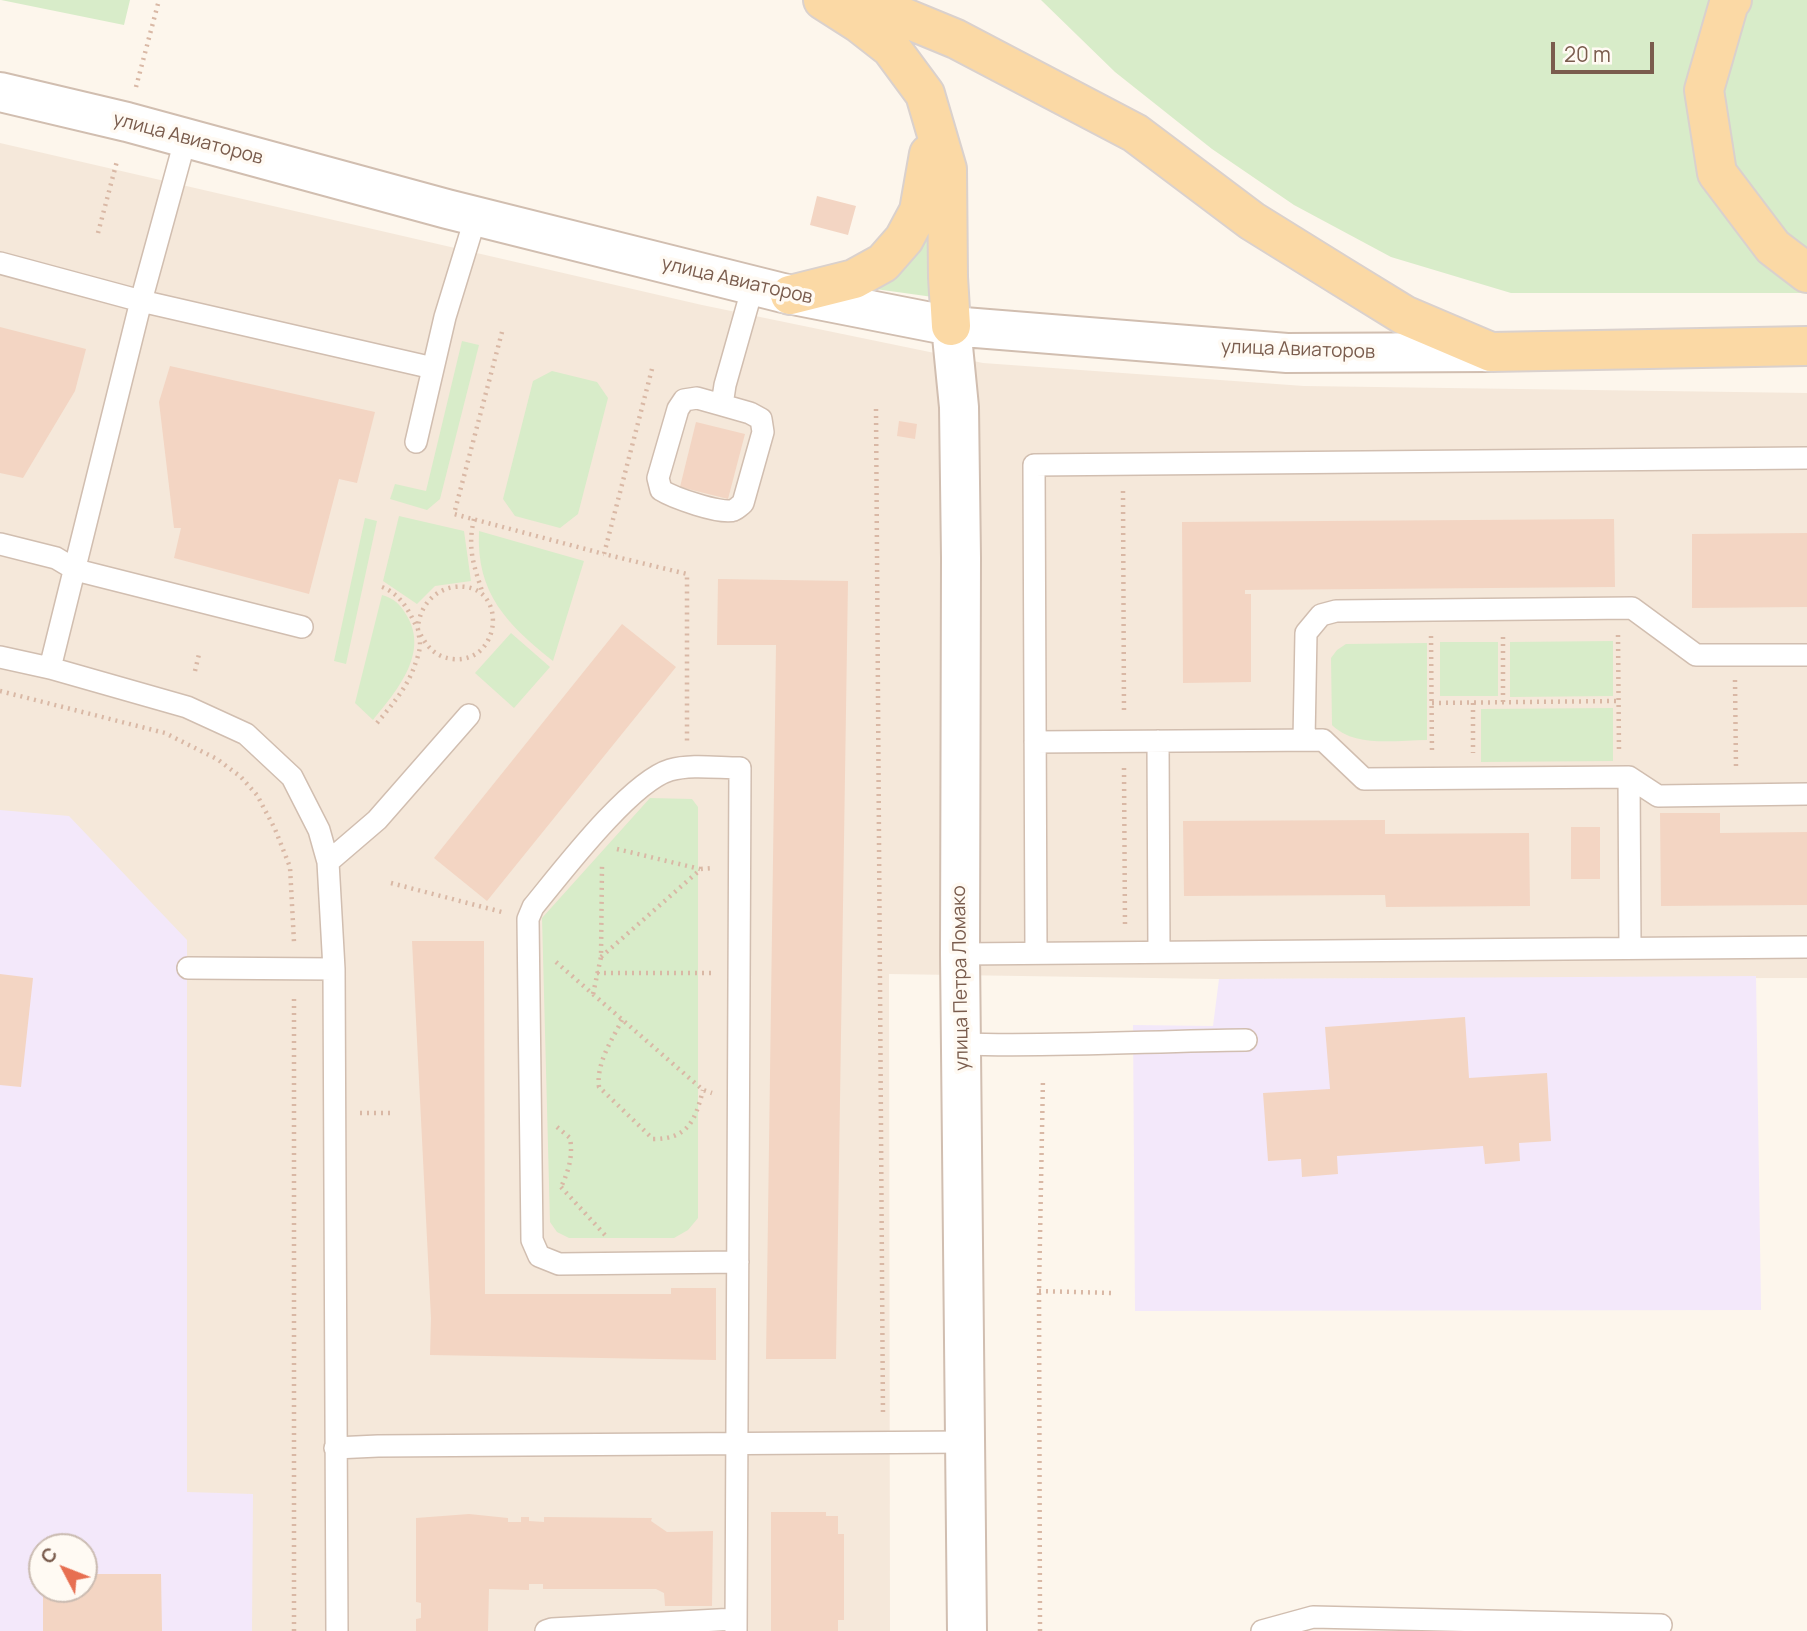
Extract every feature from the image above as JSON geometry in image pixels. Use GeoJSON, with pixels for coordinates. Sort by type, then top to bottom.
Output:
{"type":"FeatureCollection","features":[{"type":"Feature","properties":{"kind":"main road"},"geometry":{"type":"LineString","coordinates":[[823,0],[891,48],[925,94],[947,169],[951,326]]}},
{"type":"Feature","properties":{"kind":"main road","name":"улица Авиаторов"},"geometry":{"type":"LineString","coordinates":[[851,0],[876,6],[956,39],[1135,133],[1252,221],[1360,288],[1404,315],[1491,352],[1807,346]]}},
{"type":"Feature","properties":{"kind":"main road"},"geometry":{"type":"LineString","coordinates":[[1732,0],[1704,90],[1717,173],[1773,247],[1807,273]]}},
{"type":"Feature","properties":{"kind":"main road"},"geometry":{"type":"LineString","coordinates":[[790,295],[854,279],[883,263],[904,239],[919,211],[933,124]]}},
{"type":"Feature","properties":{"kind":"street","name":"улица Авиаторов"},"geometry":{"type":"LineString","coordinates":[[0,92],[186,137],[476,216],[753,286],[951,326],[1287,354],[1491,352]]}},
{"type":"Feature","properties":{"kind":"street","name":"улица Петра Ломако"},"geometry":{"type":"LineString","coordinates":[[951,326],[960,448],[960,954],[967,1631]]}},
{"type":"Feature","properties":{"kind":"lane"},"geometry":{"type":"LineString","coordinates":[[50,668],[141,301],[186,137]]}},
{"type":"Feature","properties":{"kind":"lane"},"geometry":{"type":"LineString","coordinates":[[416,442],[445,317],[476,216]]}},
{"type":"Feature","properties":{"kind":"lane"},"geometry":{"type":"LineString","coordinates":[[0,263],[141,301],[433,368]]}},
{"type":"Feature","properties":{"kind":"lane"},"geometry":{"type":"LineString","coordinates":[[722,405],[725,385],[753,286]]}},
{"type":"Feature","properties":{"kind":"lane"},"geometry":{"type":"LineString","coordinates":[[697,398],[722,405],[761,419],[763,432],[743,503],[735,510],[723,511],[670,496],[661,490],[658,478],[678,409],[684,400],[697,398]]}},
{"type":"Feature","properties":{"kind":"lane"},"geometry":{"type":"LineString","coordinates":[[1036,953],[1034,465],[1807,458]]}},
{"type":"Feature","properties":{"kind":"lane"},"geometry":{"type":"LineString","coordinates":[[0,544],[56,558],[76,569],[302,627]]}},
{"type":"Feature","properties":{"kind":"lane"},"geometry":{"type":"LineString","coordinates":[[1304,740],[1306,633],[1321,615],[1336,611],[1632,608],[1696,656],[1807,654]]}},
{"type":"Feature","properties":{"kind":"lane"},"geometry":{"type":"LineString","coordinates":[[0,657],[50,668],[187,707],[246,734],[292,777],[319,830],[328,862],[334,969],[337,1631]]}},
{"type":"Feature","properties":{"kind":"lane"},"geometry":{"type":"LineString","coordinates":[[328,862],[377,820],[469,715]]}},
{"type":"Feature","properties":{"kind":"lane"},"geometry":{"type":"LineString","coordinates":[[1035,742],[1323,740],[1364,779],[1624,777],[1658,796],[1807,794]]}},
{"type":"Feature","properties":{"kind":"lane"},"geometry":{"type":"LineString","coordinates":[[1158,741],[1159,952]]}},
{"type":"Feature","properties":{"kind":"lane"},"geometry":{"type":"LineString","coordinates":[[546,1631],[736,1625],[736,1362],[738,1262],[740,973],[740,768],[687,767],[671,769],[653,777],[601,837],[533,907],[528,929],[532,1240],[539,1256],[559,1264],[738,1262]]}},
{"type":"Feature","properties":{"kind":"lane"},"geometry":{"type":"LineString","coordinates":[[1624,777],[1630,948]]}},
{"type":"Feature","properties":{"kind":"lane"},"geometry":{"type":"LineString","coordinates":[[960,954],[1807,947]]}},
{"type":"Feature","properties":{"kind":"lane"},"geometry":{"type":"LineString","coordinates":[[188,968],[334,969]]}},
{"type":"Feature","properties":{"kind":"lane"},"geometry":{"type":"LineString","coordinates":[[962,1044],[1043,1046],[1246,1040]]}},
{"type":"Feature","properties":{"kind":"lane"},"geometry":{"type":"LineString","coordinates":[[335,1448],[966,1442]]}},
{"type":"Feature","properties":{"kind":"lane"},"geometry":{"type":"LineString","coordinates":[[1262,1631],[1313,1617],[1661,1625]]}},
{"type":"Feature","properties":{"kind":"path"},"geometry":{"type":"LineString","coordinates":[[134,95],[159,0]]}},
{"type":"Feature","properties":{"kind":"path"},"geometry":{"type":"LineString","coordinates":[[98,233],[117,161]]}},
{"type":"Feature","properties":{"kind":"path"},"geometry":{"type":"LineString","coordinates":[[502,331],[453,514],[687,574],[687,767]]}},
{"type":"Feature","properties":{"kind":"path"},"geometry":{"type":"LineString","coordinates":[[604,554],[652,369]]}},
{"type":"Feature","properties":{"kind":"path"},"geometry":{"type":"LineString","coordinates":[[876,408],[883,1443]]}},
{"type":"Feature","properties":{"kind":"path"},"geometry":{"type":"LineString","coordinates":[[1122,464],[1125,952]]}},
{"type":"Feature","properties":{"kind":"path"},"geometry":{"type":"LineString","coordinates":[[382,586],[406,603],[426,645],[437,654],[452,659],[467,658],[480,649],[491,637],[495,622],[471,556],[474,519]]}},
{"type":"Feature","properties":{"kind":"path"},"geometry":{"type":"LineString","coordinates":[[377,723],[405,687],[412,671],[420,645],[418,629],[423,607],[436,594],[452,587],[469,588],[483,594]]}},
{"type":"Feature","properties":{"kind":"path"},"geometry":{"type":"LineString","coordinates":[[1618,608],[1618,701],[1624,777]]}},
{"type":"Feature","properties":{"kind":"path"},"geometry":{"type":"LineString","coordinates":[[1502,609],[1503,703]]}},
{"type":"Feature","properties":{"kind":"path"},"geometry":{"type":"LineString","coordinates":[[1431,610],[1433,779]]}},
{"type":"Feature","properties":{"kind":"path"},"geometry":{"type":"LineString","coordinates":[[195,671],[199,654]]}},
{"type":"Feature","properties":{"kind":"path"},"geometry":{"type":"LineString","coordinates":[[1735,655],[1736,794]]}},
{"type":"Feature","properties":{"kind":"path"},"geometry":{"type":"LineString","coordinates":[[0,691],[164,733],[197,747],[241,777],[257,795],[290,867],[294,968],[294,1631]]}},
{"type":"Feature","properties":{"kind":"path"},"geometry":{"type":"LineString","coordinates":[[1432,703],[1618,701]]}},
{"type":"Feature","properties":{"kind":"path"},"geometry":{"type":"LineString","coordinates":[[1473,703],[1474,779]]}},
{"type":"Feature","properties":{"kind":"path"},"geometry":{"type":"LineString","coordinates":[[593,993],[601,957],[601,837],[701,869],[739,866]]}},
{"type":"Feature","properties":{"kind":"path"},"geometry":{"type":"LineString","coordinates":[[601,957],[701,869]]}},
{"type":"Feature","properties":{"kind":"path"},"geometry":{"type":"LineString","coordinates":[[391,883],[528,929],[622,1020],[703,1090],[739,1101]]}},
{"type":"Feature","properties":{"kind":"path"},"geometry":{"type":"LineString","coordinates":[[597,973],[740,973]]}},
{"type":"Feature","properties":{"kind":"path"},"geometry":{"type":"LineString","coordinates":[[622,1020],[600,1065],[599,1087],[653,1139],[676,1136],[687,1128],[694,1119],[703,1090]]}},
{"type":"Feature","properties":{"kind":"path"},"geometry":{"type":"LineString","coordinates":[[1040,1631],[1038,1291],[1043,1078]]}},
{"type":"Feature","properties":{"kind":"path"},"geometry":{"type":"LineString","coordinates":[[360,1113],[390,1112]]}},
{"type":"Feature","properties":{"kind":"path"},"geometry":{"type":"LineString","coordinates":[[561,1187],[631,1264]]}},
{"type":"Feature","properties":{"kind":"path"},"geometry":{"type":"LineString","coordinates":[[1038,1291],[1112,1293]]}},
{"type":"Feature","properties":{"kind":"shaded area"},"geometry":{"type":"Polygon","coordinates":[[[0,143],[702,305],[983,363],[1304,386],[1807,393],[1807,978],[1219,979],[889,974],[890,1631],[0,1631],[0,143]]]}},
{"type":"Feature","properties":{"kind":"shaded area"},"geometry":{"type":"Polygon","coordinates":[[[0,810],[69,816],[187,940],[187,1492],[253,1494],[252,1631],[0,1631],[0,810]]]}},
{"type":"Feature","properties":{"kind":"shaded area"},"geometry":{"type":"Polygon","coordinates":[[[1756,976],[1761,1310],[1135,1311],[1133,1025],[1213,1026],[1219,979],[1756,976]]]}},
{"type":"Feature","properties":{"kind":"green space"},"geometry":{"type":"Polygon","coordinates":[[[1,0],[130,0],[124,25],[1,0]]]}},
{"type":"Feature","properties":{"kind":"green space"},"geometry":{"type":"Polygon","coordinates":[[[1041,0],[1807,0],[1807,293],[1511,293],[1391,257],[1294,205],[1212,149],[1115,72],[1041,0]]]}},
{"type":"Feature","properties":{"kind":"green space"},"geometry":{"type":"Polygon","coordinates":[[[937,193],[933,297],[868,288],[937,193]]]}},
{"type":"Feature","properties":{"kind":"green space"},"geometry":{"type":"Polygon","coordinates":[[[462,341],[479,345],[440,499],[427,510],[390,499],[395,484],[426,491],[462,341]]]}},
{"type":"Feature","properties":{"kind":"green space"},"geometry":{"type":"Polygon","coordinates":[[[552,371],[597,382],[608,398],[578,514],[560,528],[515,516],[503,499],[533,381],[552,371]]]}},
{"type":"Feature","properties":{"kind":"green space"},"geometry":{"type":"Polygon","coordinates":[[[399,516],[464,531],[471,581],[435,586],[417,604],[383,581],[399,516]]]}},
{"type":"Feature","properties":{"kind":"green space"},"geometry":{"type":"Polygon","coordinates":[[[365,518],[377,521],[346,664],[334,661],[365,518]]]}},
{"type":"Feature","properties":{"kind":"green space"},"geometry":{"type":"Polygon","coordinates":[[[479,531],[584,561],[553,661],[522,634],[498,606],[483,573],[479,531]]]}},
{"type":"Feature","properties":{"kind":"green space"},"geometry":{"type":"Polygon","coordinates":[[[382,595],[394,600],[407,616],[413,630],[414,644],[412,658],[400,684],[373,720],[355,703],[382,595]]]}},
{"type":"Feature","properties":{"kind":"green space"},"geometry":{"type":"Polygon","coordinates":[[[511,633],[550,667],[514,708],[475,673],[511,633]]]}},
{"type":"Feature","properties":{"kind":"green space"},"geometry":{"type":"Polygon","coordinates":[[[1613,641],[1613,696],[1510,697],[1510,642],[1613,641]]]}},
{"type":"Feature","properties":{"kind":"green space"},"geometry":{"type":"Polygon","coordinates":[[[1440,642],[1498,642],[1498,696],[1440,696],[1440,642]]]}},
{"type":"Feature","properties":{"kind":"green space"},"geometry":{"type":"Polygon","coordinates":[[[1427,643],[1427,740],[1364,740],[1341,732],[1332,725],[1331,658],[1337,650],[1346,644],[1427,643]]]}},
{"type":"Feature","properties":{"kind":"green space"},"geometry":{"type":"Polygon","coordinates":[[[1613,708],[1613,761],[1481,762],[1481,709],[1613,708]]]}},
{"type":"Feature","properties":{"kind":"green space"},"geometry":{"type":"Polygon","coordinates":[[[650,798],[692,799],[698,807],[698,1218],[688,1230],[674,1238],[569,1238],[557,1232],[550,1222],[542,918],[650,798]]]}},
{"type":"Feature","properties":{"kind":"building"},"geometry":{"type":"Polygon","coordinates":[[[817,196],[856,206],[848,235],[810,225],[817,196]]]}},
{"type":"Feature","properties":{"kind":"building"},"geometry":{"type":"Polygon","coordinates":[[[0,327],[86,349],[75,391],[23,478],[0,473],[0,327]]]}},
{"type":"Feature","properties":{"kind":"building"},"geometry":{"type":"Polygon","coordinates":[[[170,366],[375,412],[357,483],[339,479],[309,594],[174,558],[181,528],[174,528],[159,402],[170,366]]]}},
{"type":"Feature","properties":{"kind":"building"},"geometry":{"type":"Polygon","coordinates":[[[899,421],[917,424],[915,439],[897,436],[899,421]]]}},
{"type":"Feature","properties":{"kind":"building"},"geometry":{"type":"Polygon","coordinates":[[[696,422],[745,434],[728,499],[680,487],[696,422]]]}},
{"type":"Feature","properties":{"kind":"building"},"geometry":{"type":"Polygon","coordinates":[[[1614,519],[1615,587],[1245,590],[1245,594],[1251,594],[1251,682],[1183,683],[1182,522],[1614,519]]]}},
{"type":"Feature","properties":{"kind":"building"},"geometry":{"type":"Polygon","coordinates":[[[1807,533],[1807,607],[1692,608],[1692,534],[1807,533]]]}},
{"type":"Feature","properties":{"kind":"building"},"geometry":{"type":"Polygon","coordinates":[[[718,579],[848,581],[836,1359],[766,1359],[776,645],[717,645],[718,579]]]}},
{"type":"Feature","properties":{"kind":"building"},"geometry":{"type":"Polygon","coordinates":[[[622,624],[676,667],[487,901],[434,858],[622,624]]]}},
{"type":"Feature","properties":{"kind":"building"},"geometry":{"type":"Polygon","coordinates":[[[1660,813],[1720,813],[1720,833],[1807,832],[1807,905],[1661,906],[1660,813]]]}},
{"type":"Feature","properties":{"kind":"building"},"geometry":{"type":"Polygon","coordinates":[[[1385,820],[1385,834],[1529,833],[1530,906],[1386,907],[1385,895],[1184,896],[1183,821],[1385,820]]]}},
{"type":"Feature","properties":{"kind":"building"},"geometry":{"type":"Polygon","coordinates":[[[1571,827],[1600,827],[1600,879],[1571,879],[1571,827]]]}},
{"type":"Feature","properties":{"kind":"building"},"geometry":{"type":"Polygon","coordinates":[[[412,941],[484,941],[485,1294],[671,1294],[671,1288],[716,1288],[716,1360],[430,1355],[431,1318],[412,941]]]}},
{"type":"Feature","properties":{"kind":"building"},"geometry":{"type":"Polygon","coordinates":[[[0,974],[33,978],[21,1087],[0,1085],[0,974]]]}},
{"type":"Feature","properties":{"kind":"building"},"geometry":{"type":"Polygon","coordinates":[[[1465,1017],[1469,1078],[1547,1073],[1551,1141],[1519,1143],[1520,1161],[1485,1164],[1483,1146],[1337,1156],[1338,1174],[1302,1177],[1301,1159],[1268,1161],[1263,1093],[1330,1089],[1325,1027],[1465,1017]]]}},
{"type":"Feature","properties":{"kind":"building"},"geometry":{"type":"Polygon","coordinates":[[[771,1512],[826,1512],[826,1516],[838,1516],[838,1534],[844,1534],[844,1620],[838,1620],[838,1631],[771,1631],[771,1512]]]}},
{"type":"Feature","properties":{"kind":"building"},"geometry":{"type":"Polygon","coordinates":[[[469,1514],[508,1518],[508,1522],[521,1522],[521,1517],[529,1517],[529,1521],[544,1522],[544,1517],[652,1518],[651,1521],[667,1532],[713,1531],[712,1606],[665,1606],[664,1593],[656,1589],[543,1589],[543,1584],[529,1584],[529,1590],[489,1589],[488,1631],[416,1631],[416,1619],[421,1618],[421,1603],[416,1602],[416,1518],[469,1514]]]}},
{"type":"Feature","properties":{"kind":"building"},"geometry":{"type":"Polygon","coordinates":[[[98,1574],[161,1574],[162,1631],[43,1631],[43,1603],[98,1603],[98,1574]]]}}]}
